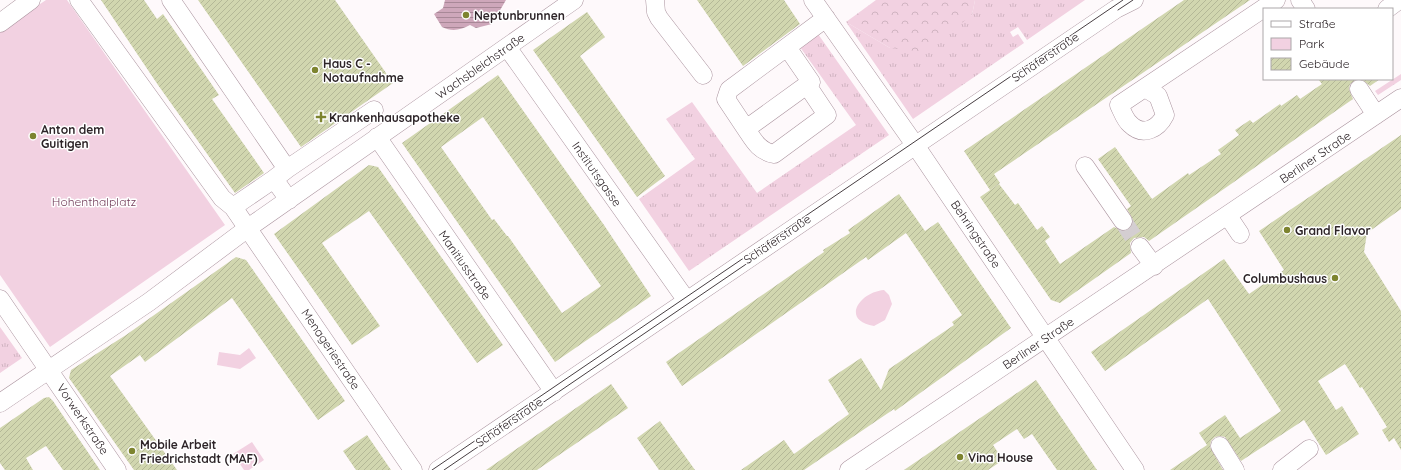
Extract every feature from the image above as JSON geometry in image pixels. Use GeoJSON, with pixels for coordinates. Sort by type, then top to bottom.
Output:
{"type":"FeatureCollection","features":[{"type":"Feature","properties":{"kind":"street"},"geometry":{"type":"LineString","coordinates":[[0,23],[32,0]]}},
{"type":"Feature","properties":{"kind":"street","name":"Menageriestraße"},"geometry":{"type":"LineString","coordinates":[[79,0],[222,198],[233,207],[248,228],[414,470]]}},
{"type":"Feature","properties":{"kind":"street"},"geometry":{"type":"LineString","coordinates":[[171,0],[280,174],[289,200]]}},
{"type":"Feature","properties":{"kind":"street","name":"Wachsbleichstraße"},"geometry":{"type":"LineString","coordinates":[[248,228],[574,0]]}},
{"type":"Feature","properties":{"kind":"street"},"geometry":{"type":"LineString","coordinates":[[655,0],[656,12],[659,18],[703,75]]}},
{"type":"Feature","properties":{"kind":"street","name":"Behringstraße"},"geometry":{"type":"LineString","coordinates":[[813,0],[915,145],[1135,470]]}},
{"type":"Feature","properties":{"kind":"street","name":"Schäferstraße"},"geometry":{"type":"LineString","coordinates":[[438,470],[1120,4],[1134,0]]}},
{"type":"Feature","properties":{"kind":"street"},"geometry":{"type":"LineString","coordinates":[[1264,8],[1276,0]]}},
{"type":"Feature","properties":{"kind":"street"},"geometry":{"type":"LineString","coordinates":[[1388,8],[1399,0]]}},
{"type":"Feature","properties":{"kind":"street"},"geometry":{"type":"LineString","coordinates":[[1145,88],[1263,9]]}},
{"type":"Feature","properties":{"kind":"street"},"geometry":{"type":"LineString","coordinates":[[807,85],[827,115],[774,154],[759,148],[726,99],[729,90],[826,18]]}},
{"type":"Feature","properties":{"kind":"street","name":"Institutsgasse"},"geometry":{"type":"LineString","coordinates":[[506,47],[687,301]]}},
{"type":"Feature","properties":{"kind":"street"},"geometry":{"type":"LineString","coordinates":[[746,129],[811,82],[787,47]]}},
{"type":"Feature","properties":{"kind":"street"},"geometry":{"type":"LineString","coordinates":[[1359,89],[1376,115]]}},
{"type":"Feature","properties":{"kind":"street","name":"Berliner Straße"},"geometry":{"type":"LineString","coordinates":[[849,470],[1154,266],[1401,98]]}},
{"type":"Feature","properties":{"kind":"street"},"geometry":{"type":"LineString","coordinates":[[233,207],[374,110]]}},
{"type":"Feature","properties":{"kind":"street","name":"Manitiusstraße"},"geometry":{"type":"LineString","coordinates":[[377,137],[554,392]]}},
{"type":"Feature","properties":{"kind":"street"},"geometry":{"type":"LineString","coordinates":[[1085,166],[1123,221]]}},
{"type":"Feature","properties":{"kind":"street"},"geometry":{"type":"LineString","coordinates":[[1228,216],[1240,234]]}},
{"type":"Feature","properties":{"kind":"street"},"geometry":{"type":"LineString","coordinates":[[0,403],[48,369],[149,302],[248,228]]}},
{"type":"Feature","properties":{"kind":"street"},"geometry":{"type":"LineString","coordinates":[[1140,247],[1154,266]]}},
{"type":"Feature","properties":{"kind":"street"},"geometry":{"type":"LineString","coordinates":[[0,299],[48,369]]}},
{"type":"Feature","properties":{"kind":"street","name":"Vorwerkstraße"},"geometry":{"type":"LineString","coordinates":[[48,369],[117,470]]}},
{"type":"Feature","properties":{"kind":"street"},"geometry":{"type":"LineString","coordinates":[[1220,446],[1235,470]]}},
{"type":"Feature","properties":{"kind":"street"},"geometry":{"type":"LineString","coordinates":[[1282,470],[1309,449]]}},
{"type":"Feature","properties":{"kind":"green space","name":"Hohenthalplatz"},"geometry":{"type":"Polygon","coordinates":[[[46,0],[67,0],[225,225],[50,347],[0,275],[0,31],[46,0]]]}},
{"type":"Feature","properties":{"kind":"green space"},"geometry":{"type":"Polygon","coordinates":[[[876,0],[975,0],[972,15],[924,52],[890,48],[846,22],[876,0]]]}},
{"type":"Feature","properties":{"kind":"green space"},"geometry":{"type":"Polygon","coordinates":[[[975,0],[1085,0],[1027,40],[1018,27],[1010,32],[1013,37],[1018,34],[1024,43],[913,119],[846,22],[890,48],[972,15],[975,0]]]}},
{"type":"Feature","properties":{"kind":"green space"},"geometry":{"type":"Polygon","coordinates":[[[818,34],[889,135],[689,271],[639,199],[695,159],[666,119],[692,102],[757,193],[856,125],[792,36],[818,34]]]}},
{"type":"Feature","properties":{"kind":"green space"},"geometry":{"type":"Polygon","coordinates":[[[1401,74],[1401,80],[1378,95],[1375,91],[1401,74]]]}},
{"type":"Feature","properties":{"kind":"green space"},"geometry":{"type":"Polygon","coordinates":[[[884,290],[889,295],[892,304],[885,320],[874,326],[864,323],[858,318],[856,312],[857,306],[868,296],[875,292],[884,290]]]}},
{"type":"Feature","properties":{"kind":"green space"},"geometry":{"type":"Polygon","coordinates":[[[0,327],[22,358],[0,373],[0,327]]]}},
{"type":"Feature","properties":{"kind":"green space"},"geometry":{"type":"Polygon","coordinates":[[[249,348],[256,358],[240,369],[217,365],[219,352],[240,355],[249,348]]]}},
{"type":"Feature","properties":{"kind":"green space"},"geometry":{"type":"Polygon","coordinates":[[[252,442],[264,460],[249,470],[244,470],[233,454],[252,442]]]}},
{"type":"Feature","properties":{"kind":"shaded area","name":"Neptunbrunnen"},"geometry":{"type":"Polygon","coordinates":[[[445,0],[506,0],[492,24],[476,28],[470,25],[453,30],[442,27],[434,14],[443,8],[445,0]]]}},
{"type":"Feature","properties":{"kind":"building"},"geometry":{"type":"Polygon","coordinates":[[[101,0],[144,0],[157,19],[163,14],[219,95],[212,99],[264,173],[235,193],[158,85],[101,0]]]}},
{"type":"Feature","properties":{"kind":"building","name":"Haus C - Notaufnahme"},"geometry":{"type":"Polygon","coordinates":[[[198,0],[335,0],[393,83],[301,147],[198,0]]]}},
{"type":"Feature","properties":{"kind":"building"},"geometry":{"type":"Polygon","coordinates":[[[697,0],[784,0],[800,24],[743,66],[697,0]]]}},
{"type":"Feature","properties":{"kind":"building"},"geometry":{"type":"Polygon","coordinates":[[[1184,0],[1250,0],[994,174],[1000,183],[990,190],[964,151],[1184,0]]]}},
{"type":"Feature","properties":{"kind":"building"},"geometry":{"type":"Polygon","coordinates":[[[587,12],[605,37],[580,56],[665,176],[637,197],[533,50],[587,12]]]}},
{"type":"Feature","properties":{"kind":"building"},"geometry":{"type":"Polygon","coordinates":[[[498,75],[604,225],[651,296],[555,362],[402,143],[498,75]],[[483,117],[441,147],[492,220],[494,219],[508,236],[562,313],[601,286],[483,117]]]}},
{"type":"Feature","properties":{"kind":"building"},"geometry":{"type":"Polygon","coordinates":[[[1319,80],[1356,80],[1350,84],[1349,89],[1353,99],[1149,241],[1144,237],[1134,238],[1130,243],[1131,253],[1060,303],[1051,300],[980,197],[999,184],[1015,205],[1018,203],[1037,230],[1042,226],[1050,237],[1045,241],[1060,264],[1114,227],[1123,231],[1129,229],[1133,225],[1133,220],[1127,209],[1131,206],[1098,159],[1115,147],[1152,199],[1188,173],[1189,175],[1221,154],[1218,150],[1239,135],[1235,130],[1250,120],[1253,123],[1280,104],[1281,106],[1297,95],[1300,99],[1322,84],[1319,80]]]}},
{"type":"Feature","properties":{"kind":"building"},"geometry":{"type":"Polygon","coordinates":[[[1362,80],[1379,80],[1370,86],[1362,80]]]}},
{"type":"Feature","properties":{"kind":"building"},"geometry":{"type":"Polygon","coordinates":[[[1401,135],[1401,209],[1367,233],[1364,252],[1401,311],[1401,450],[1394,438],[1389,442],[1382,430],[1387,427],[1362,387],[1360,388],[1345,364],[1318,381],[1336,410],[1342,406],[1359,434],[1326,455],[1304,420],[1241,461],[1225,437],[1215,437],[1211,441],[1210,447],[1223,470],[1170,470],[1207,445],[1199,433],[1225,415],[1240,438],[1281,411],[1208,299],[1105,371],[1091,352],[1224,259],[1249,294],[1284,270],[1259,231],[1401,135]]]}},
{"type":"Feature","properties":{"kind":"building"},"geometry":{"type":"Polygon","coordinates":[[[369,165],[378,167],[503,345],[477,363],[369,211],[322,243],[380,326],[352,345],[274,234],[369,165]]]}},
{"type":"Feature","properties":{"kind":"building"},"geometry":{"type":"Polygon","coordinates":[[[899,194],[925,231],[938,222],[1011,328],[895,411],[894,409],[804,470],[741,470],[784,440],[794,454],[849,414],[828,380],[861,358],[881,390],[889,369],[954,325],[952,322],[962,315],[906,233],[868,260],[866,257],[682,386],[666,362],[824,252],[823,250],[850,233],[848,230],[899,194]]]}},
{"type":"Feature","properties":{"kind":"building"},"geometry":{"type":"Polygon","coordinates":[[[236,257],[246,260],[345,401],[318,420],[232,298],[145,362],[140,355],[110,376],[177,470],[134,470],[69,378],[71,370],[126,335],[236,257]]]}},
{"type":"Feature","properties":{"kind":"building"},"geometry":{"type":"Polygon","coordinates":[[[1036,380],[1097,470],[1057,470],[1032,434],[1024,439],[1017,429],[993,445],[1003,460],[988,470],[904,470],[1036,380]]]}},
{"type":"Feature","properties":{"kind":"building"},"geometry":{"type":"Polygon","coordinates":[[[611,384],[628,408],[537,470],[486,470],[611,384]]]}},
{"type":"Feature","properties":{"kind":"building"},"geometry":{"type":"Polygon","coordinates":[[[49,397],[100,470],[63,470],[46,446],[26,458],[33,470],[5,470],[0,463],[0,428],[44,398],[49,397]]]}},
{"type":"Feature","properties":{"kind":"building"},"geometry":{"type":"Polygon","coordinates":[[[660,421],[695,470],[659,470],[637,438],[660,421]]]}},
{"type":"Feature","properties":{"kind":"building"},"geometry":{"type":"Polygon","coordinates":[[[367,435],[391,470],[356,470],[343,451],[367,435]]]}},
{"type":"Feature","properties":{"kind":"tunnel"},"geometry":{"type":"LineString","coordinates":[[1123,221],[1140,247]]}},
{"type":"Feature","properties":{"kind":"tram line"},"geometry":{"type":"LineString","coordinates":[[432,470],[1123,0]]}},
{"type":"Feature","properties":{"kind":"tram line"},"geometry":{"type":"LineString","coordinates":[[1118,10],[1133,0]]}},
{"type":"Feature","properties":{"kind":"tram line"},"geometry":{"type":"LineString","coordinates":[[444,470],[783,239]]}},
{"type":"Feature","properties":{"kind":"place","name":"Neptunbrunnen"},"geometry":{"type":"Point","coordinates":[466,15]}},
{"type":"Feature","properties":{"kind":"place","name":"Haus C - Notaufnahme"},"geometry":{"type":"Point","coordinates":[315,70]}},
{"type":"Feature","properties":{"kind":"place","name":"Krankenhausapotheke"},"geometry":{"type":"Point","coordinates":[321,117]}},
{"type":"Feature","properties":{"kind":"place","name":"Anton dem Guitigen"},"geometry":{"type":"Point","coordinates":[33,136]}},
{"type":"Feature","properties":{"kind":"place","name":"Grand Flavor"},"geometry":{"type":"Point","coordinates":[1287,230]}},
{"type":"Feature","properties":{"kind":"place","name":"Columbushaus"},"geometry":{"type":"Point","coordinates":[1335,278]}},
{"type":"Feature","properties":{"kind":"place","name":"Mobile Arbeit Friedrichstadt (MAF)"},"geometry":{"type":"Point","coordinates":[132,451]}},
{"type":"Feature","properties":{"kind":"place","name":"Vina House"},"geometry":{"type":"Point","coordinates":[960,457]}}]}
